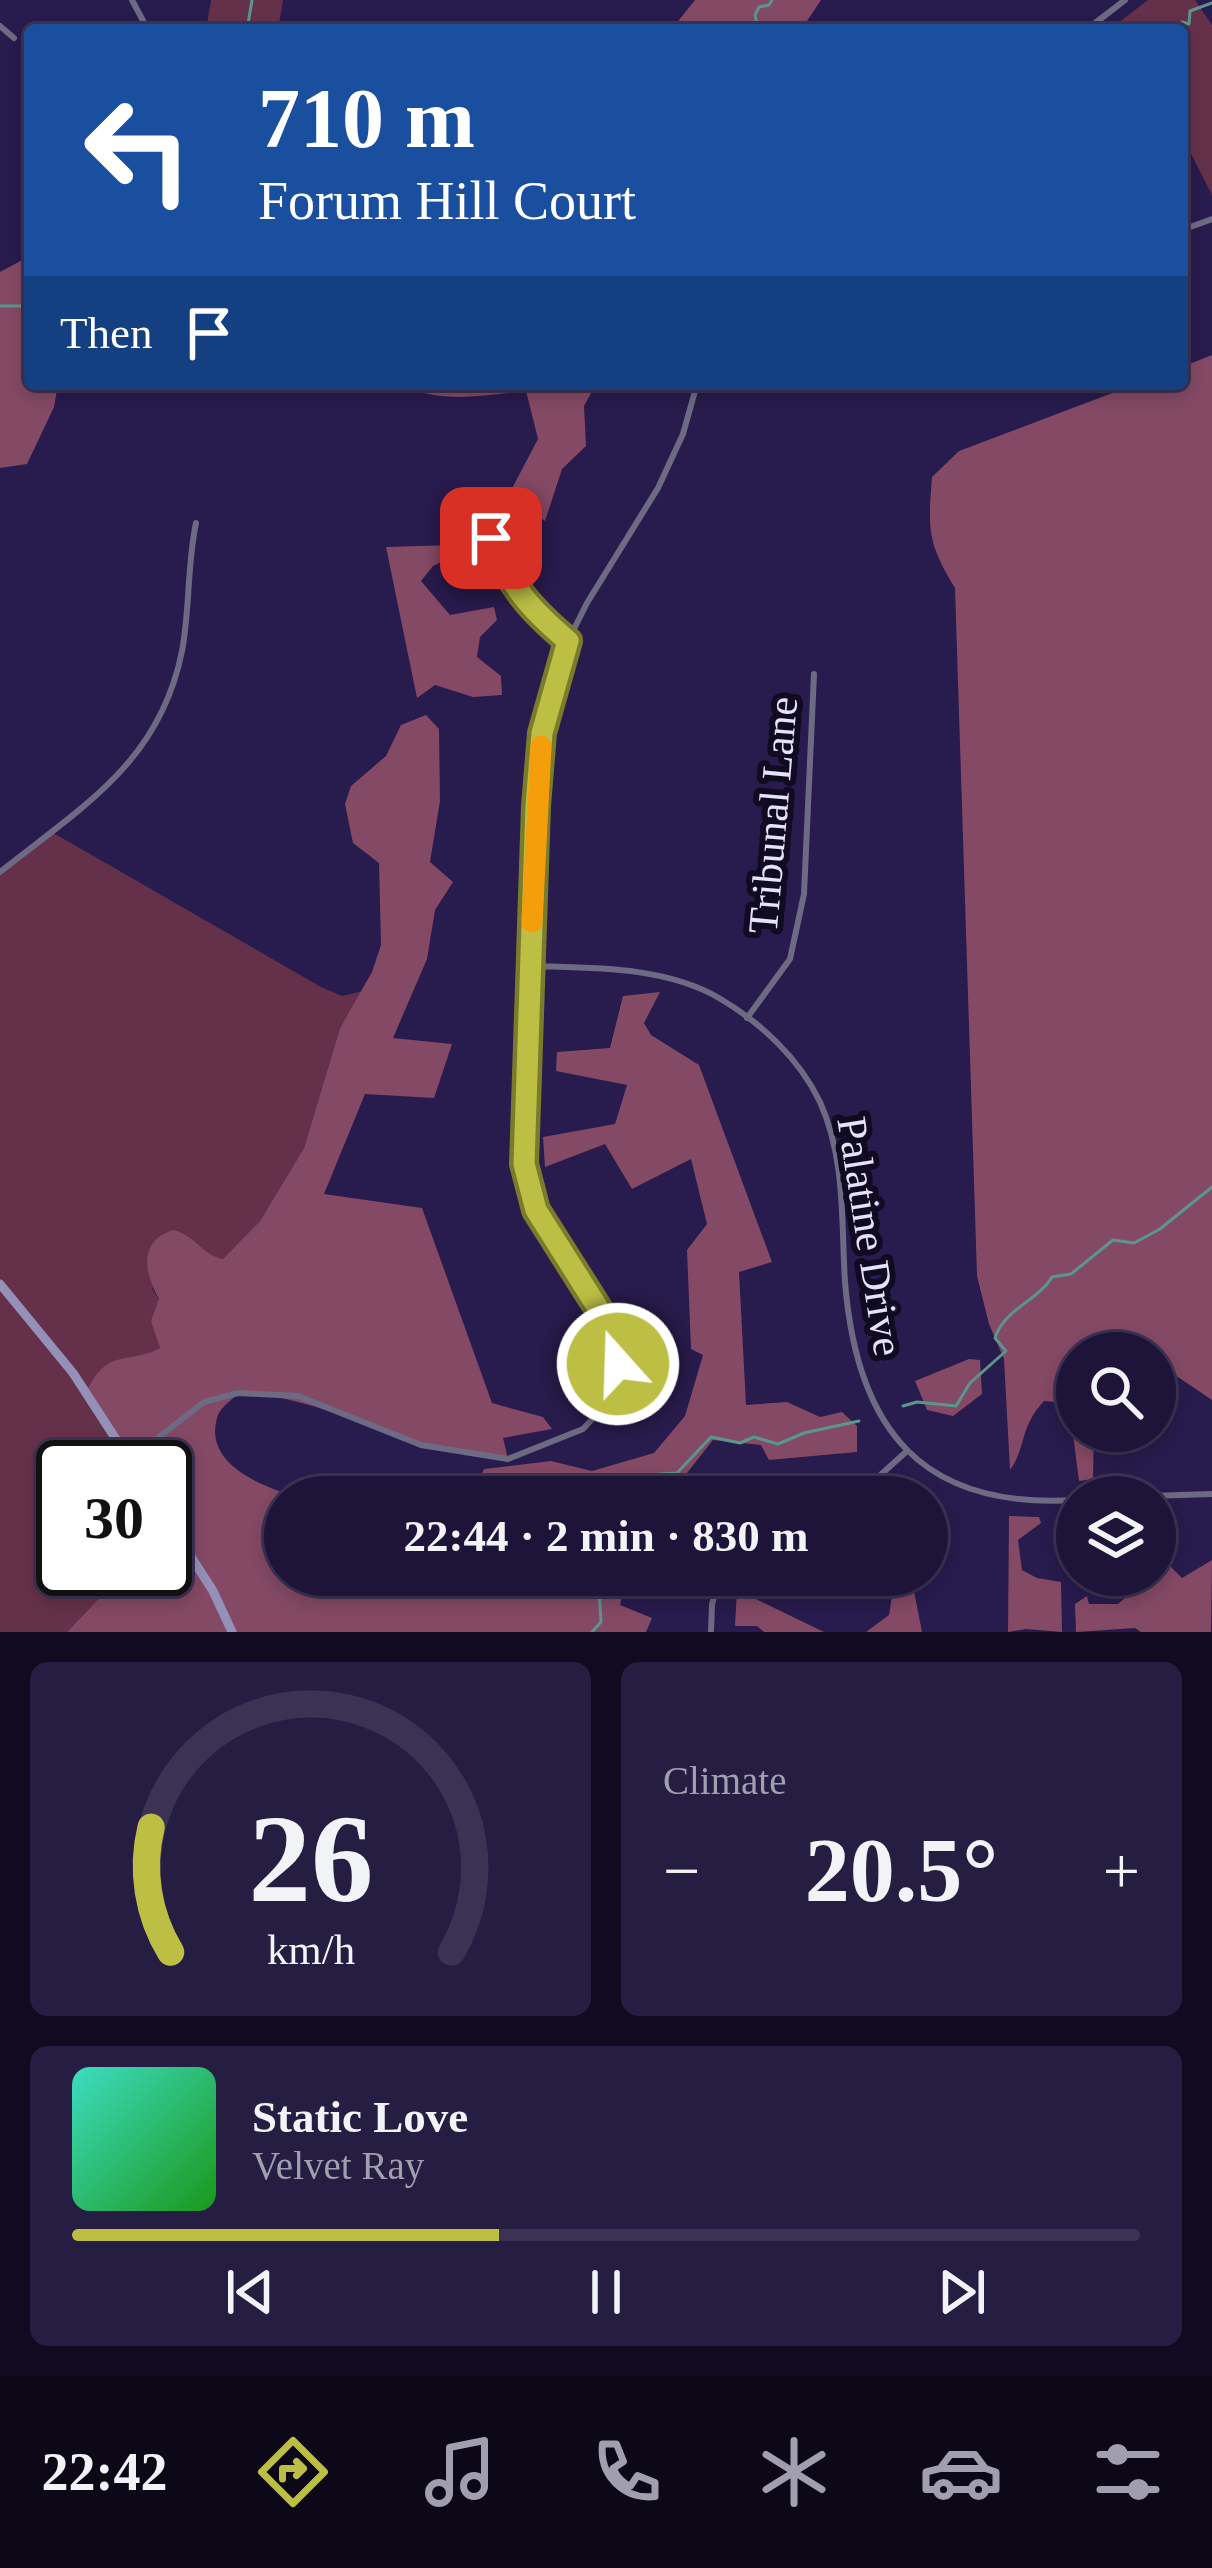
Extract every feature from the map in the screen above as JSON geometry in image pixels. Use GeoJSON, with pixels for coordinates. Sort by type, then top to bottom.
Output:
{"type":"FeatureCollection","features":[{"type":"Feature","properties":{"kind":"main road"},"geometry":{"type":"LineString","coordinates":[[0,1284],[73,1373],[116,1440]]}},
{"type":"Feature","properties":{"kind":"main road"},"geometry":{"type":"LineString","coordinates":[[192,1558],[232,1632]]}},
{"type":"Feature","properties":{"kind":"street"},"geometry":{"type":"LineString","coordinates":[[1094,24],[1125,0]]}},
{"type":"Feature","properties":{"kind":"street"},"geometry":{"type":"LineString","coordinates":[[0,26],[14,38]]}},
{"type":"Feature","properties":{"kind":"street"},"geometry":{"type":"LineString","coordinates":[[154,1440],[204,1402],[238,1394],[298,1396],[421,1445],[508,1459],[572,1436],[610,1400],[618,1364],[610,1327],[536,1210],[524,1164],[542,733],[568,641],[658,488],[695,390]]}},
{"type":"Feature","properties":{"kind":"street"},"geometry":{"type":"LineString","coordinates":[[0,872],[128,766],[161,717],[183,645],[196,523]]}},
{"type":"Feature","properties":{"kind":"street"},"geometry":{"type":"LineString","coordinates":[[491,538],[506,575],[527,607],[568,641]]}},
{"type":"Feature","properties":{"kind":"street","name":"Tribunal Lane"},"geometry":{"type":"LineString","coordinates":[[747,1018],[790,959],[804,894],[814,674]]}},
{"type":"Feature","properties":{"kind":"street","name":"Palatine Drive"},"geometry":{"type":"LineString","coordinates":[[531,966],[661,976],[718,997],[777,1042],[819,1101],[835,1145],[843,1202],[845,1286],[866,1395],[907,1451],[935,1473],[974,1492],[1033,1503],[1056,1501]]}},
{"type":"Feature","properties":{"kind":"street"},"geometry":{"type":"LineString","coordinates":[[879,1476],[907,1451]]}},
{"type":"Feature","properties":{"kind":"street"},"geometry":{"type":"LineString","coordinates":[[1176,1495],[1212,1494]]}},
{"type":"Feature","properties":{"kind":"street"},"geometry":{"type":"LineString","coordinates":[[711,1632],[714,1596]]}},
{"type":"Feature","properties":{"kind":"shaded area"},"geometry":{"type":"Polygon","coordinates":[[[211,0],[283,0],[279,24],[207,24],[211,0]]]}},
{"type":"Feature","properties":{"kind":"shaded area"},"geometry":{"type":"Polygon","coordinates":[[[695,0],[821,0],[805,24],[676,24],[695,0]]]}},
{"type":"Feature","properties":{"kind":"shaded area"},"geometry":{"type":"Polygon","coordinates":[[[1148,0],[1195,0],[1212,25],[1212,195],[1188,148],[1188,24],[1118,23],[1148,0]]]}},
{"type":"Feature","properties":{"kind":"shaded area"},"geometry":{"type":"Polygon","coordinates":[[[24,259],[24,390],[57,390],[54,407],[27,464],[0,468],[0,272],[24,259]]]}},
{"type":"Feature","properties":{"kind":"shaded area"},"geometry":{"type":"Polygon","coordinates":[[[1212,355],[1212,1400],[1176,1376],[1176,1332],[1056,1332],[1056,1402],[1044,1401],[1031,1420],[1010,1470],[1004,1359],[977,1276],[955,588],[931,535],[932,477],[959,451],[1120,390],[1188,390],[1188,365],[1212,355]]]}},
{"type":"Feature","properties":{"kind":"shaded area"},"geometry":{"type":"Polygon","coordinates":[[[414,390],[593,390],[584,406],[586,446],[562,469],[545,521],[508,496],[538,439],[526,391],[430,394],[414,390]]]}},
{"type":"Feature","properties":{"kind":"shaded area"},"geometry":{"type":"Polygon","coordinates":[[[451,545],[469,551],[475,566],[456,555],[433,566],[421,581],[450,615],[494,607],[497,620],[480,637],[477,657],[501,676],[502,695],[473,697],[435,685],[417,698],[386,547],[451,545]]]}},
{"type":"Feature","properties":{"kind":"shaded area"},"geometry":{"type":"Polygon","coordinates":[[[426,715],[439,729],[440,801],[430,862],[453,882],[435,910],[427,959],[393,1038],[452,1044],[434,1098],[365,1094],[324,1194],[422,1208],[492,1403],[543,1417],[552,1429],[503,1438],[508,1459],[427,1446],[307,1404],[238,1393],[218,1415],[218,1447],[238,1470],[264,1484],[264,1596],[622,1596],[620,1605],[652,1618],[646,1632],[67,1632],[101,1596],[192,1596],[192,1440],[116,1440],[86,1393],[110,1363],[160,1348],[151,1321],[159,1299],[147,1260],[154,1242],[173,1230],[223,1259],[260,1221],[304,1148],[340,1028],[372,972],[381,945],[379,863],[353,843],[345,804],[351,786],[386,756],[401,725],[426,715]]]}},
{"type":"Feature","properties":{"kind":"shaded area"},"geometry":{"type":"Polygon","coordinates":[[[50,831],[321,987],[342,996],[363,991],[340,1028],[304,1148],[260,1221],[223,1259],[212,1258],[152,1288],[159,1300],[154,1320],[160,1348],[109,1365],[93,1380],[86,1394],[116,1440],[36,1440],[36,1596],[103,1596],[67,1632],[0,1632],[0,872],[50,831]]]}},
{"type":"Feature","properties":{"kind":"shaded area"},"geometry":{"type":"Polygon","coordinates":[[[660,992],[644,1023],[651,1035],[699,1065],[772,1262],[739,1272],[746,1405],[787,1402],[820,1417],[842,1412],[857,1426],[857,1452],[769,1460],[761,1445],[713,1440],[685,1476],[481,1476],[484,1469],[551,1461],[592,1471],[654,1453],[685,1416],[703,1355],[691,1349],[687,1250],[707,1224],[691,1159],[632,1189],[605,1144],[545,1167],[543,1137],[615,1124],[627,1085],[556,1071],[557,1052],[610,1048],[623,996],[660,992]]]}},
{"type":"Feature","properties":{"kind":"shaded area"},"geometry":{"type":"Polygon","coordinates":[[[969,1359],[980,1360],[982,1394],[953,1416],[927,1410],[915,1381],[969,1359]]]}},
{"type":"Feature","properties":{"kind":"shaded area"},"geometry":{"type":"Polygon","coordinates":[[[1075,1452],[1094,1452],[1093,1476],[1078,1476],[1075,1452]]]}},
{"type":"Feature","properties":{"kind":"shaded area"},"geometry":{"type":"Polygon","coordinates":[[[1009,1516],[1039,1517],[1041,1523],[1018,1540],[1022,1570],[1056,1581],[1062,1632],[1008,1632],[1009,1516]]]}},
{"type":"Feature","properties":{"kind":"shaded area"},"geometry":{"type":"Polygon","coordinates":[[[1212,1560],[1211,1632],[1141,1632],[1135,1628],[1076,1632],[1075,1604],[1087,1596],[1089,1604],[1118,1604],[1125,1598],[1176,1596],[1176,1572],[1182,1578],[1212,1560]]]}},
{"type":"Feature","properties":{"kind":"shaded area"},"geometry":{"type":"Polygon","coordinates":[[[737,1596],[749,1596],[824,1632],[764,1632],[757,1626],[735,1626],[737,1596]]]}},
{"type":"Feature","properties":{"kind":"shaded area"},"geometry":{"type":"Polygon","coordinates":[[[892,1596],[915,1596],[922,1632],[866,1632],[889,1615],[892,1596]]]}},
{"type":"Feature","properties":{"kind":"waterway"},"geometry":{"type":"LineString","coordinates":[[248,24],[252,0]]}},
{"type":"Feature","properties":{"kind":"waterway"},"geometry":{"type":"LineString","coordinates":[[757,24],[759,7],[772,0]]}},
{"type":"Feature","properties":{"kind":"waterway"},"geometry":{"type":"LineString","coordinates":[[1181,24],[1189,24],[1190,11],[1212,3]]}},
{"type":"Feature","properties":{"kind":"waterway"},"geometry":{"type":"LineString","coordinates":[[0,306],[24,308]]}},
{"type":"Feature","properties":{"kind":"waterway"},"geometry":{"type":"LineString","coordinates":[[903,1406],[917,1402],[956,1406],[970,1383],[1006,1351],[995,1338],[1000,1328],[1052,1277],[1071,1274],[1113,1240],[1134,1243],[1160,1229],[1212,1187]]}},
{"type":"Feature","properties":{"kind":"waterway"},"geometry":{"type":"LineString","coordinates":[[630,1476],[677,1473],[711,1437],[740,1443],[754,1437],[778,1444],[859,1421]]}},
{"type":"Feature","properties":{"kind":"waterway"},"geometry":{"type":"LineString","coordinates":[[592,1632],[601,1622],[599,1596]]}},
{"type":"Feature","properties":{"kind":"slow traffic"},"geometry":{"type":"LineString","coordinates":[[532,922],[541,746]]}},
{"type":"Feature","properties":{"kind":"route"},"geometry":{"type":"LineString","coordinates":[[491,538],[506,575],[527,607],[568,641],[542,733],[524,1164],[536,1210],[610,1327],[618,1364]]}}]}
